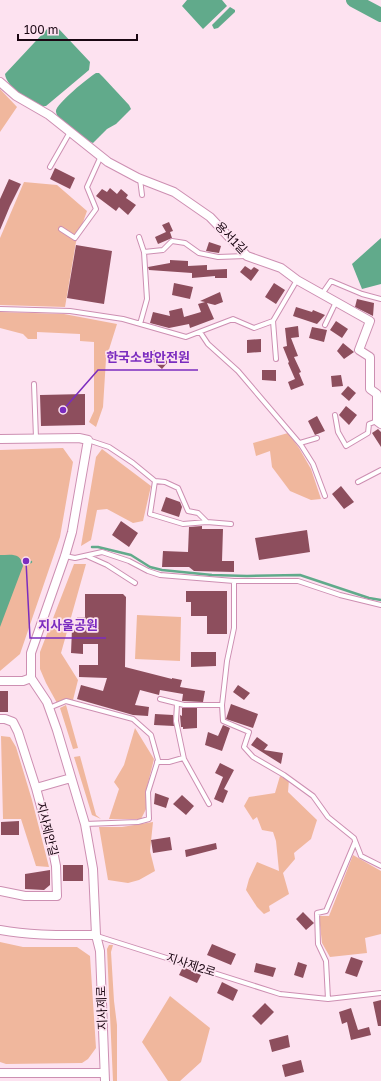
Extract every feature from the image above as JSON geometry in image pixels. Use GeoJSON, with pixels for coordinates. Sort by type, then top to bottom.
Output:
{"type":"FeatureCollection","features":[{"type":"Feature","properties":{"kind":"street","name":"용서1길"},"geometry":{"type":"LineString","coordinates":[[0,82],[16,96],[49,115],[108,162],[140,179],[174,192],[210,216],[247,256],[281,268],[297,280],[370,321],[359,350],[370,357],[370,389],[377,394],[379,422]]}},
{"type":"Feature","properties":{"kind":"street"},"geometry":{"type":"LineString","coordinates":[[0,439],[79,438],[88,440],[73,524],[65,556],[32,653],[32,678],[24,681],[0,681]]}},
{"type":"Feature","properties":{"kind":"street","name":"지사제로"},"geometry":{"type":"LineString","coordinates":[[32,678],[49,708],[58,730],[85,824],[94,869],[96,935],[100,951],[104,1077]]}},
{"type":"Feature","properties":{"kind":"street","name":"지사제안길"},"geometry":{"type":"LineString","coordinates":[[0,719],[5,719],[12,722],[18,732],[36,788],[54,851],[56,866],[56,896],[25,896],[0,891]]}},
{"type":"Feature","properties":{"kind":"street"},"geometry":{"type":"LineString","coordinates":[[36,788],[71,778]]}},
{"type":"Feature","properties":{"kind":"street","name":"지사제2로"},"geometry":{"type":"LineString","coordinates":[[0,930],[50,935],[96,935]]}},
{"type":"Feature","properties":{"kind":"street"},"geometry":{"type":"LineString","coordinates":[[0,1073],[104,1077]]}},
{"type":"Feature","properties":{"kind":"lane"},"geometry":{"type":"LineString","coordinates":[[50,167],[70,132]]}},
{"type":"Feature","properties":{"kind":"lane"},"geometry":{"type":"LineString","coordinates":[[61,229],[75,238],[96,209],[87,187],[101,156]]}},
{"type":"Feature","properties":{"kind":"lane"},"geometry":{"type":"LineString","coordinates":[[140,179],[142,195]]}},
{"type":"Feature","properties":{"kind":"lane"},"geometry":{"type":"LineString","coordinates":[[139,237],[144,252],[147,299],[140,324]]}},
{"type":"Feature","properties":{"kind":"lane"},"geometry":{"type":"LineString","coordinates":[[144,252],[163,250],[172,241],[185,243],[199,253],[218,258],[247,256]]}},
{"type":"Feature","properties":{"kind":"lane"},"geometry":{"type":"LineString","coordinates":[[276,359],[273,321],[297,280]]}},
{"type":"Feature","properties":{"kind":"lane"},"geometry":{"type":"LineString","coordinates":[[322,294],[331,281],[362,294],[381,299]]}},
{"type":"Feature","properties":{"kind":"lane"},"geometry":{"type":"LineString","coordinates":[[325,325],[336,302]]}},
{"type":"Feature","properties":{"kind":"lane"},"geometry":{"type":"LineString","coordinates":[[0,309],[70,311],[123,319],[186,337],[233,319],[254,328],[273,321]]}},
{"type":"Feature","properties":{"kind":"lane"},"geometry":{"type":"LineString","coordinates":[[200,332],[208,344],[238,370],[300,443],[313,464],[325,496]]}},
{"type":"Feature","properties":{"kind":"lane"},"geometry":{"type":"LineString","coordinates":[[34,384],[36,439]]}},
{"type":"Feature","properties":{"kind":"lane"},"geometry":{"type":"LineString","coordinates":[[335,414],[338,432],[346,446],[368,433],[369,424],[379,422]]}},
{"type":"Feature","properties":{"kind":"lane"},"geometry":{"type":"LineString","coordinates":[[300,443],[317,438]]}},
{"type":"Feature","properties":{"kind":"lane"},"geometry":{"type":"LineString","coordinates":[[88,440],[109,447],[133,463],[155,481],[166,482],[178,488],[188,511],[198,513],[208,522]]}},
{"type":"Feature","properties":{"kind":"lane"},"geometry":{"type":"LineString","coordinates":[[358,482],[381,470]]}},
{"type":"Feature","properties":{"kind":"lane"},"geometry":{"type":"LineString","coordinates":[[155,481],[150,514],[183,524],[208,522],[231,524]]}},
{"type":"Feature","properties":{"kind":"lane"},"geometry":{"type":"LineString","coordinates":[[65,556],[75,558],[102,552],[129,561],[148,572],[160,575],[234,582],[298,581],[340,595],[381,605]]}},
{"type":"Feature","properties":{"kind":"lane"},"geometry":{"type":"LineString","coordinates":[[86,556],[107,565],[135,583]]}},
{"type":"Feature","properties":{"kind":"lane"},"geometry":{"type":"LineString","coordinates":[[234,582],[234,628],[227,661],[222,705],[223,721],[249,732],[244,747],[254,757],[284,775],[313,796],[328,817],[354,838],[361,856],[381,866]]}},
{"type":"Feature","properties":{"kind":"lane"},"geometry":{"type":"LineString","coordinates":[[160,699],[184,705],[222,705]]}},
{"type":"Feature","properties":{"kind":"lane"},"geometry":{"type":"LineString","coordinates":[[49,708],[66,701],[133,719],[151,735],[158,762],[148,792],[150,819],[138,822],[85,824]]}},
{"type":"Feature","properties":{"kind":"lane"},"geometry":{"type":"LineString","coordinates":[[177,704],[176,721],[184,758],[208,804]]}},
{"type":"Feature","properties":{"kind":"lane"},"geometry":{"type":"LineString","coordinates":[[158,762],[170,762],[184,758]]}},
{"type":"Feature","properties":{"kind":"lane"},"geometry":{"type":"LineString","coordinates":[[328,999],[326,961],[318,944],[317,913],[326,911],[350,852],[356,842]]}},
{"type":"Feature","properties":{"kind":"lane","name":"지사제2로"},"geometry":{"type":"LineString","coordinates":[[96,935],[280,994],[328,999],[381,993]]}},
{"type":"Feature","properties":{"kind":"shaded area"},"geometry":{"type":"Polygon","coordinates":[[[187,0],[222,0],[227,6],[203,29],[182,6],[187,0]]]}},
{"type":"Feature","properties":{"kind":"shaded area"},"geometry":{"type":"Polygon","coordinates":[[[230,7],[235,10],[235,12],[218,28],[214,29],[212,25],[230,7]]]}},
{"type":"Feature","properties":{"kind":"shaded area"},"geometry":{"type":"Polygon","coordinates":[[[48,28],[58,28],[90,62],[89,70],[46,106],[41,106],[21,96],[10,85],[5,74],[48,28]]]}},
{"type":"Feature","properties":{"kind":"shaded area"},"geometry":{"type":"Polygon","coordinates":[[[96,73],[99,73],[103,77],[131,109],[93,143],[65,124],[57,115],[56,111],[67,97],[96,73]]]}},
{"type":"Feature","properties":{"kind":"shaded area"},"geometry":{"type":"Polygon","coordinates":[[[0,89],[17,107],[0,132],[0,89]]]}},
{"type":"Feature","properties":{"kind":"shaded area"},"geometry":{"type":"Polygon","coordinates":[[[24,182],[57,185],[87,211],[76,242],[65,307],[0,305],[0,238],[24,182]]]}},
{"type":"Feature","properties":{"kind":"shaded area"},"geometry":{"type":"Polygon","coordinates":[[[381,238],[381,284],[362,289],[352,264],[381,238]]]}},
{"type":"Feature","properties":{"kind":"shaded area"},"geometry":{"type":"Polygon","coordinates":[[[0,312],[64,314],[117,324],[106,359],[103,407],[96,427],[89,422],[94,411],[94,342],[80,341],[80,334],[37,332],[37,339],[28,339],[23,334],[0,328],[0,312]]]}},
{"type":"Feature","properties":{"kind":"shaded area"},"geometry":{"type":"Polygon","coordinates":[[[288,433],[311,469],[321,499],[311,500],[290,491],[272,467],[270,451],[256,456],[253,443],[288,433]]]}},
{"type":"Feature","properties":{"kind":"shaded area"},"geometry":{"type":"Polygon","coordinates":[[[63,448],[73,462],[60,537],[20,654],[0,671],[0,450],[63,448]]]}},
{"type":"Feature","properties":{"kind":"shaded area"},"geometry":{"type":"Polygon","coordinates":[[[102,449],[151,486],[143,521],[133,523],[107,509],[97,510],[91,540],[81,546],[96,457],[102,449]]]}},
{"type":"Feature","properties":{"kind":"shaded area"},"geometry":{"type":"Polygon","coordinates":[[[0,555],[18,556],[23,566],[0,627],[0,555]]]}},
{"type":"Feature","properties":{"kind":"shaded area"},"geometry":{"type":"Polygon","coordinates":[[[74,564],[86,564],[61,653],[78,680],[73,700],[66,699],[57,703],[40,669],[40,652],[74,564]]]}},
{"type":"Feature","properties":{"kind":"shaded area"},"geometry":{"type":"Polygon","coordinates":[[[137,615],[181,617],[180,661],[135,659],[137,615]]]}},
{"type":"Feature","properties":{"kind":"shaded area"},"geometry":{"type":"Polygon","coordinates":[[[66,705],[78,748],[73,749],[60,708],[66,705]]]}},
{"type":"Feature","properties":{"kind":"shaded area"},"geometry":{"type":"Polygon","coordinates":[[[135,728],[154,759],[147,787],[147,807],[141,819],[109,819],[119,789],[114,782],[124,765],[135,728]]]}},
{"type":"Feature","properties":{"kind":"shaded area"},"geometry":{"type":"Polygon","coordinates":[[[1,736],[10,737],[16,747],[32,800],[49,867],[36,866],[21,819],[3,819],[1,736]]]}},
{"type":"Feature","properties":{"kind":"shaded area"},"geometry":{"type":"Polygon","coordinates":[[[80,756],[96,815],[101,819],[92,815],[74,757],[80,756]]]}},
{"type":"Feature","properties":{"kind":"shaded area"},"geometry":{"type":"Polygon","coordinates":[[[280,776],[289,780],[288,792],[317,820],[311,839],[294,853],[295,859],[283,873],[289,894],[269,906],[270,911],[264,914],[257,907],[246,890],[249,879],[257,862],[279,871],[276,841],[273,832],[262,830],[257,817],[253,820],[244,806],[249,797],[275,793],[280,776]]]}},
{"type":"Feature","properties":{"kind":"shaded area"},"geometry":{"type":"Polygon","coordinates":[[[153,822],[150,851],[155,871],[139,880],[128,883],[108,880],[99,827],[122,827],[153,822]]]}},
{"type":"Feature","properties":{"kind":"shaded area"},"geometry":{"type":"Polygon","coordinates":[[[353,855],[381,871],[381,934],[365,938],[367,953],[330,957],[322,943],[319,916],[329,916],[353,855]]]}},
{"type":"Feature","properties":{"kind":"shaded area"},"geometry":{"type":"Polygon","coordinates":[[[0,942],[23,947],[77,947],[90,956],[96,1048],[88,1059],[82,1063],[6,1064],[0,1062],[0,942]]]}},
{"type":"Feature","properties":{"kind":"shaded area"},"geometry":{"type":"Polygon","coordinates":[[[109,945],[113,945],[111,952],[117,1025],[117,1081],[113,1081],[107,949],[109,945]]]}},
{"type":"Feature","properties":{"kind":"shaded area"},"geometry":{"type":"Polygon","coordinates":[[[170,996],[210,1028],[201,1062],[180,1081],[168,1081],[142,1042],[170,996]]]}},
{"type":"Feature","properties":{"kind":"building"},"geometry":{"type":"Polygon","coordinates":[[[55,168],[75,178],[70,189],[50,179],[55,168]]]}},
{"type":"Feature","properties":{"kind":"building"},"geometry":{"type":"Polygon","coordinates":[[[9,179],[21,184],[0,230],[0,199],[9,179]]]}},
{"type":"Feature","properties":{"kind":"building"},"geometry":{"type":"Polygon","coordinates":[[[110,188],[117,194],[121,189],[128,195],[126,198],[136,205],[128,215],[119,207],[116,211],[96,196],[102,189],[107,192],[110,188]]]}},
{"type":"Feature","properties":{"kind":"building"},"geometry":{"type":"Polygon","coordinates":[[[169,222],[173,231],[170,232],[172,238],[158,244],[155,237],[166,232],[162,225],[169,222]]]}},
{"type":"Feature","properties":{"kind":"building"},"geometry":{"type":"Polygon","coordinates":[[[209,242],[221,246],[219,253],[206,251],[209,242]]]}},
{"type":"Feature","properties":{"kind":"building"},"geometry":{"type":"Polygon","coordinates":[[[76,245],[112,251],[104,304],[67,298],[76,245]]]}},
{"type":"Feature","properties":{"kind":"building"},"geometry":{"type":"Polygon","coordinates":[[[170,260],[188,261],[188,266],[207,265],[207,270],[227,269],[227,278],[215,278],[215,276],[192,278],[192,273],[149,270],[148,267],[170,263],[170,260]]]}},
{"type":"Feature","properties":{"kind":"building"},"geometry":{"type":"Polygon","coordinates":[[[245,266],[251,270],[254,267],[259,270],[251,281],[240,272],[245,266]]]}},
{"type":"Feature","properties":{"kind":"building"},"geometry":{"type":"Polygon","coordinates":[[[174,283],[193,287],[190,299],[172,295],[174,283]]]}},
{"type":"Feature","properties":{"kind":"building"},"geometry":{"type":"Polygon","coordinates":[[[274,283],[285,290],[276,304],[265,297],[274,283]]]}},
{"type":"Feature","properties":{"kind":"building"},"geometry":{"type":"Polygon","coordinates":[[[220,292],[223,302],[215,305],[207,303],[214,319],[190,328],[189,324],[169,328],[150,323],[153,312],[170,316],[169,311],[182,308],[184,317],[201,312],[198,304],[205,302],[200,301],[220,292]]]}},
{"type":"Feature","properties":{"kind":"building"},"geometry":{"type":"Polygon","coordinates":[[[357,299],[374,303],[373,316],[355,307],[357,299]]]}},
{"type":"Feature","properties":{"kind":"building"},"geometry":{"type":"Polygon","coordinates":[[[296,307],[312,312],[313,310],[325,315],[317,324],[293,316],[296,307]]]}},
{"type":"Feature","properties":{"kind":"building"},"geometry":{"type":"Polygon","coordinates":[[[336,321],[348,329],[342,338],[330,330],[336,321]]]}},
{"type":"Feature","properties":{"kind":"building"},"geometry":{"type":"Polygon","coordinates":[[[298,326],[299,337],[291,338],[298,356],[294,357],[301,372],[299,373],[304,385],[291,390],[288,382],[295,379],[283,347],[287,346],[285,328],[298,326]]]}},
{"type":"Feature","properties":{"kind":"building"},"geometry":{"type":"Polygon","coordinates":[[[312,327],[327,330],[324,342],[309,338],[312,327]]]}},
{"type":"Feature","properties":{"kind":"building"},"geometry":{"type":"Polygon","coordinates":[[[261,339],[261,352],[247,353],[247,340],[261,339]]]}},
{"type":"Feature","properties":{"kind":"building"},"geometry":{"type":"Polygon","coordinates":[[[343,343],[354,352],[344,359],[337,351],[343,343]]]}},
{"type":"Feature","properties":{"kind":"building"},"geometry":{"type":"Polygon","coordinates":[[[154,350],[168,362],[162,369],[148,357],[154,350]]]}},
{"type":"Feature","properties":{"kind":"building"},"geometry":{"type":"Polygon","coordinates":[[[262,370],[276,370],[276,381],[262,380],[262,370]]]}},
{"type":"Feature","properties":{"kind":"building"},"geometry":{"type":"Polygon","coordinates":[[[341,375],[343,386],[332,387],[331,376],[341,375]]]}},
{"type":"Feature","properties":{"kind":"building"},"geometry":{"type":"Polygon","coordinates":[[[348,386],[356,393],[349,401],[341,394],[348,386]]]}},
{"type":"Feature","properties":{"kind":"building"},"geometry":{"type":"Polygon","coordinates":[[[85,394],[85,425],[41,426],[40,395],[85,394]]]}},
{"type":"Feature","properties":{"kind":"building"},"geometry":{"type":"Polygon","coordinates":[[[346,406],[357,415],[349,425],[339,415],[346,406]]]}},
{"type":"Feature","properties":{"kind":"building"},"geometry":{"type":"Polygon","coordinates":[[[317,416],[325,431],[315,435],[308,421],[317,416]]]}},
{"type":"Feature","properties":{"kind":"building"},"geometry":{"type":"Polygon","coordinates":[[[378,429],[381,432],[381,447],[372,433],[378,429]]]}},
{"type":"Feature","properties":{"kind":"building"},"geometry":{"type":"Polygon","coordinates":[[[341,486],[354,502],[344,509],[332,494],[341,486]]]}},
{"type":"Feature","properties":{"kind":"building"},"geometry":{"type":"Polygon","coordinates":[[[166,497],[180,502],[182,507],[179,517],[161,511],[166,497]]]}},
{"type":"Feature","properties":{"kind":"building"},"geometry":{"type":"Polygon","coordinates":[[[121,521],[138,533],[129,547],[112,535],[121,521]]]}},
{"type":"Feature","properties":{"kind":"building"},"geometry":{"type":"Polygon","coordinates":[[[202,526],[202,529],[223,529],[222,561],[234,561],[234,572],[194,571],[189,567],[162,567],[163,551],[188,552],[189,527],[202,526]]]}},
{"type":"Feature","properties":{"kind":"building"},"geometry":{"type":"Polygon","coordinates":[[[307,530],[310,552],[259,560],[255,538],[307,530]]]}},
{"type":"Feature","properties":{"kind":"building"},"geometry":{"type":"Polygon","coordinates":[[[186,591],[227,591],[227,634],[207,634],[207,616],[191,616],[191,602],[186,602],[186,591]]]}},
{"type":"Feature","properties":{"kind":"building"},"geometry":{"type":"Polygon","coordinates":[[[85,594],[123,594],[126,597],[125,667],[172,679],[182,680],[180,687],[205,691],[203,702],[182,701],[183,694],[160,690],[159,695],[140,690],[135,705],[149,707],[148,716],[133,715],[77,699],[81,685],[103,691],[107,678],[79,677],[79,665],[98,665],[98,644],[83,644],[83,654],[71,653],[72,629],[77,629],[77,617],[85,617],[85,594]]]}},
{"type":"Feature","properties":{"kind":"building"},"geometry":{"type":"Polygon","coordinates":[[[191,652],[216,652],[216,666],[191,667],[191,652]]]}},
{"type":"Feature","properties":{"kind":"building"},"geometry":{"type":"Polygon","coordinates":[[[238,685],[250,693],[244,700],[233,692],[238,685]]]}},
{"type":"Feature","properties":{"kind":"building"},"geometry":{"type":"Polygon","coordinates":[[[0,691],[8,691],[8,712],[0,712],[0,691]]]}},
{"type":"Feature","properties":{"kind":"building"},"geometry":{"type":"Polygon","coordinates":[[[231,704],[258,714],[253,728],[226,719],[231,704]]]}},
{"type":"Feature","properties":{"kind":"building"},"geometry":{"type":"Polygon","coordinates":[[[182,708],[197,708],[197,728],[183,729],[183,727],[181,727],[180,715],[182,716],[182,708]]]}},
{"type":"Feature","properties":{"kind":"building"},"geometry":{"type":"Polygon","coordinates":[[[155,714],[173,715],[174,726],[154,725],[155,714]]]}},
{"type":"Feature","properties":{"kind":"building"},"geometry":{"type":"Polygon","coordinates":[[[223,725],[230,728],[222,751],[205,745],[208,732],[218,736],[223,725]]]}},
{"type":"Feature","properties":{"kind":"building"},"geometry":{"type":"Polygon","coordinates":[[[257,737],[268,745],[264,750],[283,753],[281,764],[251,745],[257,737]]]}},
{"type":"Feature","properties":{"kind":"building"},"geometry":{"type":"Polygon","coordinates":[[[220,763],[234,770],[224,789],[228,791],[223,803],[214,799],[223,777],[215,773],[220,763]]]}},
{"type":"Feature","properties":{"kind":"building"},"geometry":{"type":"Polygon","coordinates":[[[155,793],[169,798],[166,808],[154,804],[155,793]]]}},
{"type":"Feature","properties":{"kind":"building"},"geometry":{"type":"Polygon","coordinates":[[[182,795],[194,806],[186,815],[173,804],[182,795]]]}},
{"type":"Feature","properties":{"kind":"building"},"geometry":{"type":"Polygon","coordinates":[[[19,821],[19,835],[1,835],[1,822],[19,821]]]}},
{"type":"Feature","properties":{"kind":"building"},"geometry":{"type":"Polygon","coordinates":[[[170,837],[172,850],[153,853],[151,840],[170,837]]]}},
{"type":"Feature","properties":{"kind":"building"},"geometry":{"type":"Polygon","coordinates":[[[216,843],[217,849],[186,857],[185,850],[216,843]]]}},
{"type":"Feature","properties":{"kind":"building"},"geometry":{"type":"Polygon","coordinates":[[[63,865],[83,865],[83,881],[63,881],[63,865]]]}},
{"type":"Feature","properties":{"kind":"building"},"geometry":{"type":"Polygon","coordinates":[[[50,870],[50,885],[44,890],[25,889],[25,874],[50,870]]]}},
{"type":"Feature","properties":{"kind":"building"},"geometry":{"type":"Polygon","coordinates":[[[303,912],[314,923],[306,930],[296,919],[303,912]]]}},
{"type":"Feature","properties":{"kind":"building"},"geometry":{"type":"Polygon","coordinates":[[[212,944],[236,954],[231,965],[207,955],[212,944]]]}},
{"type":"Feature","properties":{"kind":"building"},"geometry":{"type":"Polygon","coordinates":[[[351,957],[363,961],[357,977],[345,973],[351,957]]]}},
{"type":"Feature","properties":{"kind":"building"},"geometry":{"type":"Polygon","coordinates":[[[298,962],[307,965],[303,978],[294,975],[298,962]]]}},
{"type":"Feature","properties":{"kind":"building"},"geometry":{"type":"Polygon","coordinates":[[[256,963],[276,968],[273,977],[254,972],[256,963]]]}},
{"type":"Feature","properties":{"kind":"building"},"geometry":{"type":"Polygon","coordinates":[[[183,967],[201,975],[197,983],[179,975],[183,967]]]}},
{"type":"Feature","properties":{"kind":"building"},"geometry":{"type":"Polygon","coordinates":[[[222,982],[238,990],[233,1001],[217,993],[222,982]]]}},
{"type":"Feature","properties":{"kind":"building"},"geometry":{"type":"Polygon","coordinates":[[[381,1000],[381,1026],[378,1026],[373,1002],[381,1000]]]}},
{"type":"Feature","properties":{"kind":"building"},"geometry":{"type":"Polygon","coordinates":[[[265,1003],[274,1012],[261,1025],[252,1016],[265,1003]]]}},
{"type":"Feature","properties":{"kind":"building"},"geometry":{"type":"Polygon","coordinates":[[[351,1008],[358,1030],[369,1027],[371,1035],[351,1040],[347,1022],[342,1024],[339,1012],[351,1008]]]}},
{"type":"Feature","properties":{"kind":"building"},"geometry":{"type":"Polygon","coordinates":[[[288,1035],[290,1047],[272,1052],[269,1040],[288,1035]]]}},
{"type":"Feature","properties":{"kind":"building"},"geometry":{"type":"Polygon","coordinates":[[[301,1060],[304,1072],[285,1077],[282,1065],[301,1060]]]}},
{"type":"Feature","properties":{"kind":"waterway"},"geometry":{"type":"LineString","coordinates":[[353,0],[381,15]]}},
{"type":"Feature","properties":{"kind":"waterway"},"geometry":{"type":"LineString","coordinates":[[92,547],[98,547],[131,555],[150,567],[162,570],[212,575],[300,575],[369,598],[381,600]]}},
{"type":"Feature","properties":{"kind":"waterway"},"geometry":{"type":"LineString","coordinates":[[22,563],[31,562]]}},
{"type":"Feature","properties":{"kind":"place","name":"한국소방안전원"},"geometry":{"type":"Point","coordinates":[63,410]}},
{"type":"Feature","properties":{"kind":"place","name":"지사울공원"},"geometry":{"type":"Point","coordinates":[26,561]}}]}
